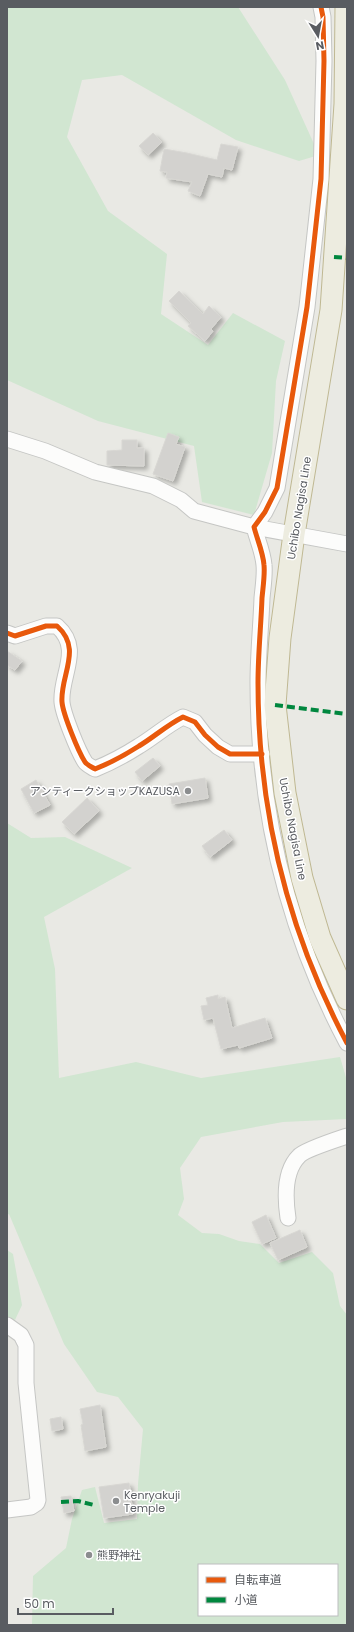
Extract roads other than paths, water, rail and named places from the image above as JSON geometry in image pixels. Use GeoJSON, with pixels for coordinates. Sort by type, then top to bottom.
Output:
{"type":"FeatureCollection","features":[{"type":"Feature","properties":{"kind":"highway","name":"Uchibo Nagisa Line"},"geometry":{"type":"LineString","coordinates":[[346,7],[345,104],[341,142],[331,310],[294,534],[280,638],[275,698],[285,793],[302,878],[320,938],[347,999]]}},
{"type":"Feature","properties":{"kind":"street"},"geometry":{"type":"LineString","coordinates":[[254,527],[265,512],[277,488],[307,307],[321,179],[324,61],[323,17],[321,7]]}},
{"type":"Feature","properties":{"kind":"street"},"geometry":{"type":"LineString","coordinates":[[7,439],[45,451],[95,472],[153,486],[181,500],[194,511],[254,527],[347,544]]}},
{"type":"Feature","properties":{"kind":"street"},"geometry":{"type":"LineString","coordinates":[[254,527],[264,565],[258,683],[262,754],[272,835],[284,888],[310,965],[329,1008],[347,1043]]}},
{"type":"Feature","properties":{"kind":"street"},"geometry":{"type":"LineString","coordinates":[[7,632],[15,636],[46,626],[57,626],[64,633],[68,644],[70,659],[64,681],[62,701],[65,715],[86,763],[95,769],[108,764],[140,746],[171,723],[183,717],[195,722],[205,735],[230,754],[262,754]]}},
{"type":"Feature","properties":{"kind":"street"},"geometry":{"type":"LineString","coordinates":[[288,1218],[285,1192],[293,1165],[299,1155],[347,1136]]}},
{"type":"Feature","properties":{"kind":"street"},"geometry":{"type":"LineString","coordinates":[[7,1325],[21,1335],[26,1345],[26,1383],[38,1500],[37,1503],[31,1507],[7,1510]]}},
{"type":"Feature","properties":{"kind":"place","name":"アンティークショップKAZUSA"},"geometry":{"type":"Point","coordinates":[188,791]}},
{"type":"Feature","properties":{"kind":"place","name":"Kenryakuji Temple"},"geometry":{"type":"Point","coordinates":[116,1501]}},
{"type":"Feature","properties":{"kind":"place","name":"熊野神社"},"geometry":{"type":"Point","coordinates":[89,1555]}}]}
